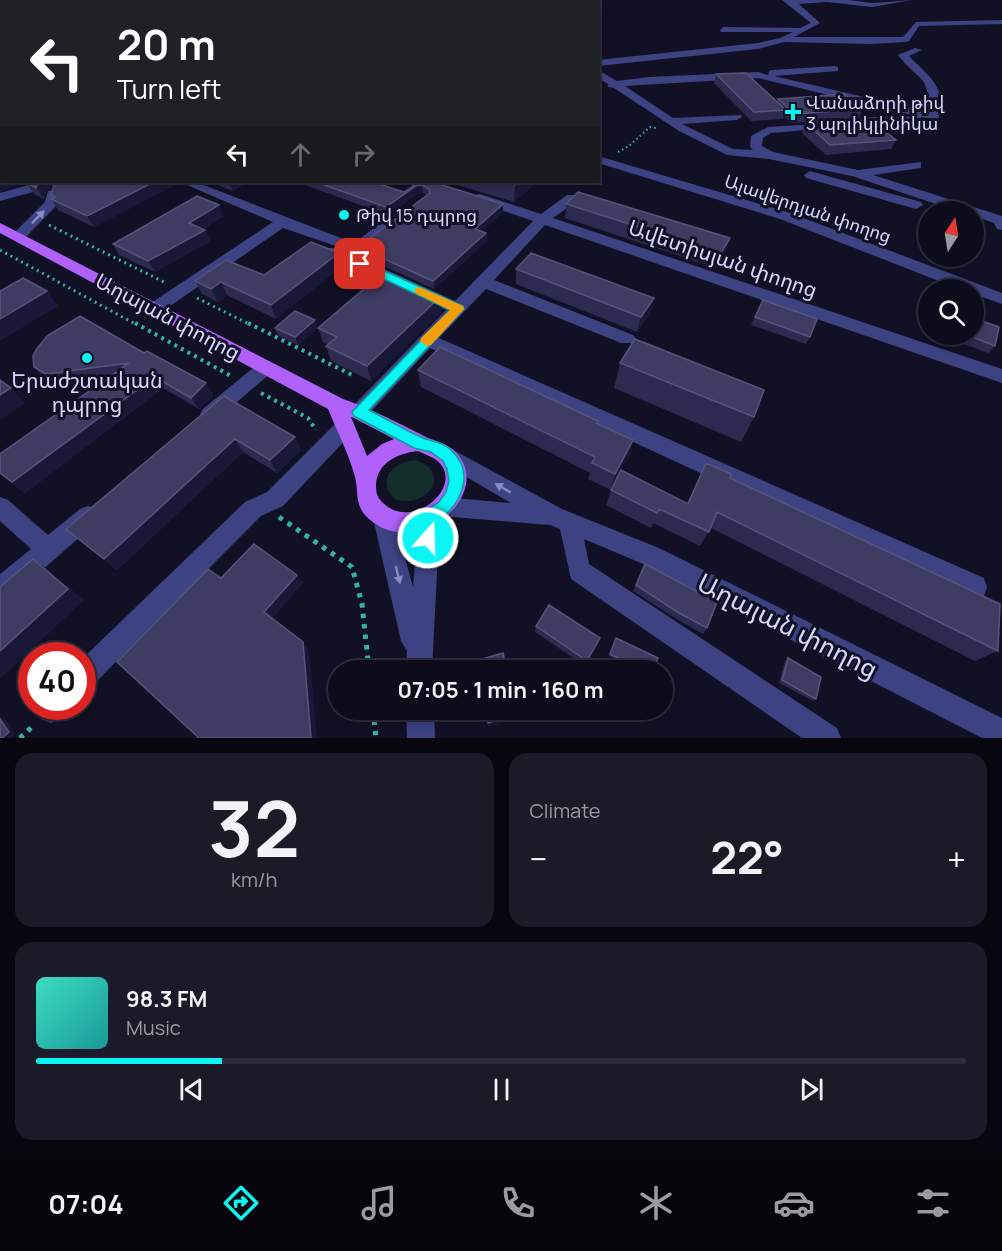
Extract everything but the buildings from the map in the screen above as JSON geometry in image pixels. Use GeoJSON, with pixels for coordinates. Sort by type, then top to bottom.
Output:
{"type":"FeatureCollection","features":[{"type":"Feature","properties":{"kind":"main road","name":"Աղայան փողոց"},"geometry":{"type":"LineString","coordinates":[[6,232],[336,404],[352,419],[365,477]]}},
{"type":"Feature","properties":{"kind":"main road"},"geometry":{"type":"LineString","coordinates":[[352,419],[436,447],[448,456],[455,468],[457,481],[453,495],[437,512],[414,522],[398,523],[384,518],[371,507],[364,493],[365,477],[373,462],[386,451],[402,444],[420,443]]}},
{"type":"Feature","properties":{"kind":"street"},"geometry":{"type":"LineString","coordinates":[[789,1],[827,0],[911,10]]}},
{"type":"Feature","properties":{"kind":"street"},"geometry":{"type":"LineString","coordinates":[[872,5],[908,0]]}},
{"type":"Feature","properties":{"kind":"street"},"geometry":{"type":"LineString","coordinates":[[783,40],[816,23],[789,1]]}},
{"type":"Feature","properties":{"kind":"street"},"geometry":{"type":"LineString","coordinates":[[600,63],[758,46],[783,40],[906,39],[916,24],[1002,22]]}},
{"type":"Feature","properties":{"kind":"street"},"geometry":{"type":"LineString","coordinates":[[724,30],[788,28],[802,30]]}},
{"type":"Feature","properties":{"kind":"street"},"geometry":{"type":"LineString","coordinates":[[918,50],[903,56],[909,64],[927,76],[934,97],[934,117]]}},
{"type":"Feature","properties":{"kind":"street"},"geometry":{"type":"LineString","coordinates":[[600,83],[617,86],[649,80],[835,69]]}},
{"type":"Feature","properties":{"kind":"street"},"geometry":{"type":"LineString","coordinates":[[600,74],[683,129],[731,152],[918,206]]}},
{"type":"Feature","properties":{"kind":"street"},"geometry":{"type":"LineString","coordinates":[[758,75],[934,117]]}},
{"type":"Feature","properties":{"kind":"street"},"geometry":{"type":"LineString","coordinates":[[672,121],[737,117]]}},
{"type":"Feature","properties":{"kind":"street"},"geometry":{"type":"LineString","coordinates":[[865,123],[934,117]]}},
{"type":"Feature","properties":{"kind":"street"},"geometry":{"type":"LineString","coordinates":[[769,155],[756,147],[757,136],[768,130],[836,125]]}},
{"type":"Feature","properties":{"kind":"street"},"geometry":{"type":"LineString","coordinates":[[731,152],[769,155],[855,173],[1001,221]]}},
{"type":"Feature","properties":{"kind":"street","name":"Ալավերդյան փողոց"},"geometry":{"type":"LineString","coordinates":[[600,160],[785,216],[1002,299]]}},
{"type":"Feature","properties":{"kind":"street"},"geometry":{"type":"LineString","coordinates":[[855,173],[917,165]]}},
{"type":"Feature","properties":{"kind":"street"},"geometry":{"type":"LineString","coordinates":[[188,183],[356,249],[393,220]]}},
{"type":"Feature","properties":{"kind":"street"},"geometry":{"type":"LineString","coordinates":[[0,197],[39,186]]}},
{"type":"Feature","properties":{"kind":"street","name":"Ավետիսյան փողոց"},"geometry":{"type":"LineString","coordinates":[[461,192],[544,218],[1002,376]]}},
{"type":"Feature","properties":{"kind":"street"},"geometry":{"type":"LineString","coordinates":[[6,232],[51,203],[54,194]]}},
{"type":"Feature","properties":{"kind":"street"},"geometry":{"type":"LineString","coordinates":[[96,664],[253,508],[275,499],[544,218],[572,198]]}},
{"type":"Feature","properties":{"kind":"street"},"geometry":{"type":"LineString","coordinates":[[984,218],[1001,221]]}},
{"type":"Feature","properties":{"kind":"street"},"geometry":{"type":"LineString","coordinates":[[283,222],[302,237],[458,309]]}},
{"type":"Feature","properties":{"kind":"street"},"geometry":{"type":"LineString","coordinates":[[154,309],[283,222]]}},
{"type":"Feature","properties":{"kind":"street"},"geometry":{"type":"LineString","coordinates":[[484,282],[627,339]]}},
{"type":"Feature","properties":{"kind":"street"},"geometry":{"type":"LineString","coordinates":[[427,340],[975,587]]}},
{"type":"Feature","properties":{"kind":"street"},"geometry":{"type":"LineString","coordinates":[[192,429],[265,368]]}},
{"type":"Feature","properties":{"kind":"street","name":"Աղայան փողոց"},"geometry":{"type":"LineString","coordinates":[[448,456],[562,519],[651,556],[1002,733]]}},
{"type":"Feature","properties":{"kind":"street"},"geometry":{"type":"LineString","coordinates":[[0,590],[102,505]]}},
{"type":"Feature","properties":{"kind":"street"},"geometry":{"type":"LineString","coordinates":[[0,507],[48,550]]}},
{"type":"Feature","properties":{"kind":"street"},"geometry":{"type":"LineString","coordinates":[[418,660],[437,512]]}},
{"type":"Feature","properties":{"kind":"street","name":"Աղայան փողոց"},"geometry":{"type":"LineString","coordinates":[[437,512],[562,519]]}},
{"type":"Feature","properties":{"kind":"street"},"geometry":{"type":"LineString","coordinates":[[384,518],[417,660]]}},
{"type":"Feature","properties":{"kind":"street"},"geometry":{"type":"LineString","coordinates":[[562,519],[579,571],[827,738]]}},
{"type":"Feature","properties":{"kind":"street"},"geometry":{"type":"LineString","coordinates":[[421,720],[422,738]]}},
{"type":"Feature","properties":{"kind":"path"},"geometry":{"type":"LineString","coordinates":[[629,146],[650,127]]}},
{"type":"Feature","properties":{"kind":"path"},"geometry":{"type":"LineString","coordinates":[[0,250],[308,418],[316,429],[314,438]]}},
{"type":"Feature","properties":{"kind":"path"},"geometry":{"type":"LineString","coordinates":[[262,505],[352,567],[362,604],[368,660]]}},
{"type":"Feature","properties":{"kind":"path"},"geometry":{"type":"LineString","coordinates":[[374,720],[376,738]]}},
{"type":"Feature","properties":{"kind":"green space"},"geometry":{"type":"Polygon","coordinates":[[[415,460],[426,465],[432,472],[434,480],[432,488],[418,499],[396,500],[387,486],[389,474],[399,464],[415,460]]]}},
{"type":"Feature","properties":{"kind":"slow traffic"},"geometry":{"type":"LineString","coordinates":[[419,291],[458,309],[426,341]]}},
{"type":"Feature","properties":{"kind":"place","name":"Վանաձորի թիվ 3 պոլիկլինիկա"},"geometry":{"type":"Point","coordinates":[793,112]}},
{"type":"Feature","properties":{"kind":"place","name":"Թիվ 15 դպրոց"},"geometry":{"type":"Point","coordinates":[344,215]}},
{"type":"Feature","properties":{"kind":"place","name":"Երաժշտական դպրոց"},"geometry":{"type":"Point","coordinates":[87,358]}},
{"type":"Feature","properties":{"kind":"route"},"geometry":{"type":"LineString","coordinates":[[360,264],[458,309],[359,412],[420,443],[436,447],[448,456],[455,468],[457,481],[453,495],[444,507],[430,517],[428,538]]}}]}
